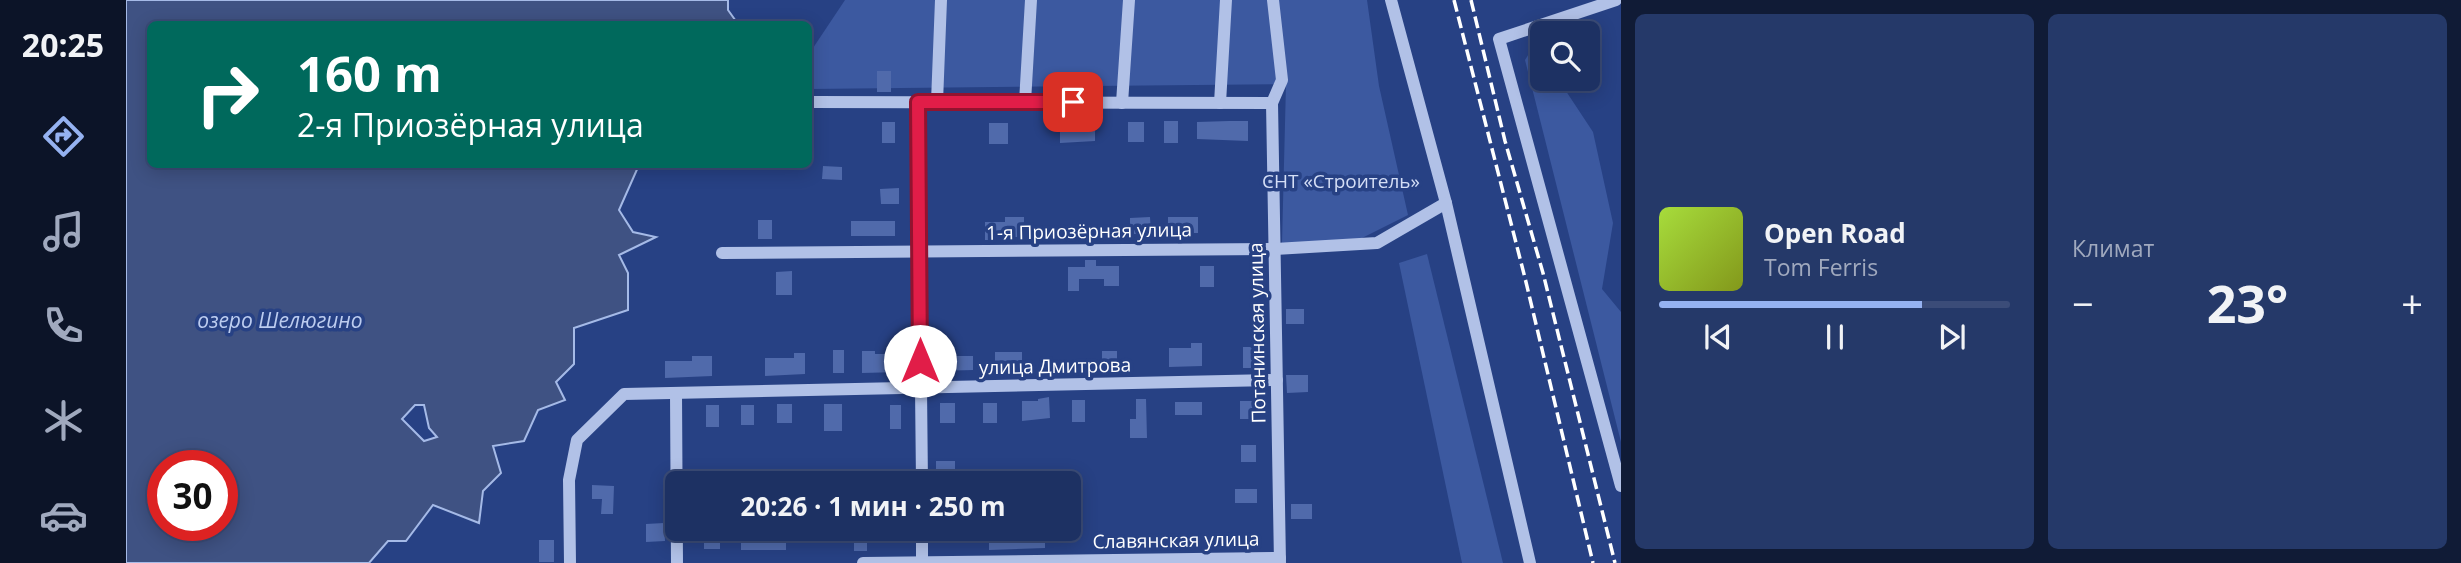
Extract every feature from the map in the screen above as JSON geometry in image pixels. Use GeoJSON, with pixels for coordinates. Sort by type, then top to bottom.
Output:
{"type":"FeatureCollection","features":[{"type":"Feature","properties":{"kind":"street"},"geometry":{"type":"LineString","coordinates":[[937,102],[941,0]]}},
{"type":"Feature","properties":{"kind":"street"},"geometry":{"type":"LineString","coordinates":[[1025,102],[1031,0]]}},
{"type":"Feature","properties":{"kind":"street"},"geometry":{"type":"LineString","coordinates":[[1122,103],[1129,0]]}},
{"type":"Feature","properties":{"kind":"street"},"geometry":{"type":"LineString","coordinates":[[1220,103],[1226,0]]}},
{"type":"Feature","properties":{"kind":"street","name":"Потанинская улица"},"geometry":{"type":"LineString","coordinates":[[1273,0],[1282,80],[1272,103],[1280,560]]}},
{"type":"Feature","properties":{"kind":"street"},"geometry":{"type":"LineString","coordinates":[[1391,0],[1446,203],[1530,563]]}},
{"type":"Feature","properties":{"kind":"street"},"geometry":{"type":"LineString","coordinates":[[1616,0],[1499,40],[1621,486]]}},
{"type":"Feature","properties":{"kind":"street"},"geometry":{"type":"LineString","coordinates":[[813,102],[1272,103]]}},
{"type":"Feature","properties":{"kind":"street"},"geometry":{"type":"LineString","coordinates":[[918,102],[922,471]]}},
{"type":"Feature","properties":{"kind":"street","name":"1-я Приозёрная улица"},"geometry":{"type":"LineString","coordinates":[[722,253],[1275,249],[1377,243],[1446,203]]}},
{"type":"Feature","properties":{"kind":"street","name":"улица Дмитрова"},"geometry":{"type":"LineString","coordinates":[[570,563],[569,480],[577,440],[624,394],[1277,380]]}},
{"type":"Feature","properties":{"kind":"street"},"geometry":{"type":"LineString","coordinates":[[676,393],[677,563]]}},
{"type":"Feature","properties":{"kind":"street"},"geometry":{"type":"LineString","coordinates":[[922,541],[922,563]]}},
{"type":"Feature","properties":{"kind":"street","name":"Славянская улица"},"geometry":{"type":"LineString","coordinates":[[863,563],[1280,560]]}},
{"type":"Feature","properties":{"kind":"green space","name":"СНТ «Строитель»"},"geometry":{"type":"Polygon","coordinates":[[[845,0],[1367,0],[1379,86],[1408,215],[1358,240],[1282,243],[1286,84],[812,89],[812,50],[845,0]]]}},
{"type":"Feature","properties":{"kind":"green space"},"geometry":{"type":"Polygon","coordinates":[[[1530,52],[1530,80],[1525,60],[1530,52]]]}},
{"type":"Feature","properties":{"kind":"green space"},"geometry":{"type":"Polygon","coordinates":[[[1533,91],[1566,91],[1593,132],[1613,223],[1602,289],[1621,312],[1621,442],[1533,91]]]}},
{"type":"Feature","properties":{"kind":"green space"},"geometry":{"type":"Polygon","coordinates":[[[1427,254],[1503,563],[1462,563],[1399,263],[1427,254]]]}},
{"type":"Feature","properties":{"kind":"water","name":"озеро Шелюгино"},"geometry":{"type":"Polygon","coordinates":[[[126,0],[728,0],[728,10],[736,21],[147,21],[147,168],[638,168],[619,210],[633,232],[656,237],[619,255],[628,273],[628,310],[574,328],[574,364],[556,382],[565,400],[538,410],[524,441],[493,446],[501,473],[483,491],[479,523],[433,505],[406,541],[388,541],[369,563],[126,563],[126,0]],[[415,405],[402,419],[424,441],[437,437],[429,428],[424,405],[415,405]]]}},
{"type":"Feature","properties":{"kind":"building"},"geometry":{"type":"Polygon","coordinates":[[[877,71],[891,71],[891,92],[877,92],[877,71]]]}},
{"type":"Feature","properties":{"kind":"building"},"geometry":{"type":"Polygon","coordinates":[[[1164,121],[1178,121],[1178,143],[1164,143],[1164,121]]]}},
{"type":"Feature","properties":{"kind":"building"},"geometry":{"type":"Polygon","coordinates":[[[1248,121],[1248,141],[1197,139],[1197,122],[1248,121]]]}},
{"type":"Feature","properties":{"kind":"building"},"geometry":{"type":"Polygon","coordinates":[[[882,122],[895,122],[895,143],[882,143],[882,122]]]}},
{"type":"Feature","properties":{"kind":"building"},"geometry":{"type":"Polygon","coordinates":[[[1095,122],[1095,141],[1060,143],[1060,124],[1095,122]]]}},
{"type":"Feature","properties":{"kind":"building"},"geometry":{"type":"Polygon","coordinates":[[[1128,122],[1144,122],[1144,142],[1128,142],[1128,122]]]}},
{"type":"Feature","properties":{"kind":"building"},"geometry":{"type":"Polygon","coordinates":[[[989,123],[1008,123],[1008,144],[989,144],[989,123]]]}},
{"type":"Feature","properties":{"kind":"building"},"geometry":{"type":"Polygon","coordinates":[[[823,166],[842,167],[842,180],[822,179],[823,166]]]}},
{"type":"Feature","properties":{"kind":"building"},"geometry":{"type":"Polygon","coordinates":[[[899,188],[899,204],[881,204],[880,189],[899,188]]]}},
{"type":"Feature","properties":{"kind":"building"},"geometry":{"type":"Polygon","coordinates":[[[1005,217],[1024,217],[1024,237],[995,237],[995,240],[985,240],[985,222],[1005,222],[1005,217]]]}},
{"type":"Feature","properties":{"kind":"building"},"geometry":{"type":"Polygon","coordinates":[[[1150,217],[1151,234],[1130,234],[1130,218],[1150,217]]]}},
{"type":"Feature","properties":{"kind":"building"},"geometry":{"type":"Polygon","coordinates":[[[1168,217],[1198,217],[1198,233],[1168,233],[1168,217]]]}},
{"type":"Feature","properties":{"kind":"building"},"geometry":{"type":"Polygon","coordinates":[[[758,220],[772,220],[772,239],[758,239],[758,220]]]}},
{"type":"Feature","properties":{"kind":"building"},"geometry":{"type":"Polygon","coordinates":[[[851,221],[895,221],[895,236],[851,236],[851,221]]]}},
{"type":"Feature","properties":{"kind":"building"},"geometry":{"type":"Polygon","coordinates":[[[1085,260],[1096,260],[1096,266],[1119,266],[1119,286],[1104,286],[1104,279],[1079,279],[1079,291],[1068,291],[1068,267],[1085,267],[1085,260]]]}},
{"type":"Feature","properties":{"kind":"building"},"geometry":{"type":"Polygon","coordinates":[[[1200,266],[1214,266],[1214,287],[1200,287],[1200,266]]]}},
{"type":"Feature","properties":{"kind":"building"},"geometry":{"type":"Polygon","coordinates":[[[792,271],[792,295],[776,295],[776,272],[792,271]]]}},
{"type":"Feature","properties":{"kind":"building"},"geometry":{"type":"Polygon","coordinates":[[[1286,309],[1304,309],[1304,324],[1286,324],[1286,309]]]}},
{"type":"Feature","properties":{"kind":"building"},"geometry":{"type":"Polygon","coordinates":[[[1191,343],[1202,343],[1202,366],[1169,367],[1169,348],[1191,348],[1191,343]]]}},
{"type":"Feature","properties":{"kind":"building"},"geometry":{"type":"Polygon","coordinates":[[[1243,347],[1255,347],[1255,368],[1243,368],[1243,347]]]}},
{"type":"Feature","properties":{"kind":"building"},"geometry":{"type":"Polygon","coordinates":[[[936,348],[946,348],[946,356],[973,356],[973,370],[936,371],[936,348]]]}},
{"type":"Feature","properties":{"kind":"building"},"geometry":{"type":"Polygon","coordinates":[[[833,350],[844,350],[844,373],[833,373],[833,350]]]}},
{"type":"Feature","properties":{"kind":"building"},"geometry":{"type":"Polygon","coordinates":[[[862,351],[900,354],[900,372],[862,373],[862,351]]]}},
{"type":"Feature","properties":{"kind":"building"},"geometry":{"type":"Polygon","coordinates":[[[1102,351],[1117,351],[1117,368],[1102,368],[1102,351]]]}},
{"type":"Feature","properties":{"kind":"building"},"geometry":{"type":"Polygon","coordinates":[[[995,352],[1022,352],[1022,369],[995,369],[995,352]]]}},
{"type":"Feature","properties":{"kind":"building"},"geometry":{"type":"Polygon","coordinates":[[[794,353],[805,353],[805,374],[765,376],[765,358],[794,358],[794,353]]]}},
{"type":"Feature","properties":{"kind":"building"},"geometry":{"type":"Polygon","coordinates":[[[692,356],[712,356],[712,376],[665,378],[665,361],[692,361],[692,356]]]}},
{"type":"Feature","properties":{"kind":"building"},"geometry":{"type":"Polygon","coordinates":[[[1286,375],[1308,375],[1308,392],[1287,393],[1286,375]]]}},
{"type":"Feature","properties":{"kind":"building"},"geometry":{"type":"Polygon","coordinates":[[[1049,397],[1050,418],[1022,421],[1022,401],[1038,401],[1049,397]]]}},
{"type":"Feature","properties":{"kind":"building"},"geometry":{"type":"Polygon","coordinates":[[[1136,399],[1146,399],[1147,438],[1130,438],[1130,419],[1136,419],[1136,399]]]}},
{"type":"Feature","properties":{"kind":"building"},"geometry":{"type":"Polygon","coordinates":[[[1072,400],[1085,400],[1085,422],[1072,422],[1072,400]]]}},
{"type":"Feature","properties":{"kind":"building"},"geometry":{"type":"Polygon","coordinates":[[[1240,401],[1254,401],[1254,419],[1240,419],[1240,401]]]}},
{"type":"Feature","properties":{"kind":"building"},"geometry":{"type":"Polygon","coordinates":[[[1175,402],[1202,402],[1202,415],[1175,415],[1175,402]]]}},
{"type":"Feature","properties":{"kind":"building"},"geometry":{"type":"Polygon","coordinates":[[[940,403],[955,403],[955,423],[940,423],[940,403]]]}},
{"type":"Feature","properties":{"kind":"building"},"geometry":{"type":"Polygon","coordinates":[[[983,403],[997,403],[997,423],[983,423],[983,403]]]}},
{"type":"Feature","properties":{"kind":"building"},"geometry":{"type":"Polygon","coordinates":[[[777,404],[792,404],[792,423],[777,423],[777,404]]]}},
{"type":"Feature","properties":{"kind":"building"},"geometry":{"type":"Polygon","coordinates":[[[824,404],[842,404],[842,431],[824,431],[824,404]]]}},
{"type":"Feature","properties":{"kind":"building"},"geometry":{"type":"Polygon","coordinates":[[[706,405],[719,405],[719,427],[706,427],[706,405]]]}},
{"type":"Feature","properties":{"kind":"building"},"geometry":{"type":"Polygon","coordinates":[[[741,405],[754,405],[754,425],[741,425],[741,405]]]}},
{"type":"Feature","properties":{"kind":"building"},"geometry":{"type":"Polygon","coordinates":[[[890,405],[901,405],[901,429],[890,429],[890,405]]]}},
{"type":"Feature","properties":{"kind":"building"},"geometry":{"type":"Polygon","coordinates":[[[1241,445],[1256,445],[1256,462],[1241,462],[1241,445]]]}},
{"type":"Feature","properties":{"kind":"building"},"geometry":{"type":"Polygon","coordinates":[[[936,461],[955,461],[955,471],[936,471],[936,461]]]}},
{"type":"Feature","properties":{"kind":"building"},"geometry":{"type":"Polygon","coordinates":[[[592,485],[614,486],[613,514],[601,514],[602,499],[592,499],[592,485]]]}},
{"type":"Feature","properties":{"kind":"building"},"geometry":{"type":"Polygon","coordinates":[[[1235,489],[1257,489],[1257,503],[1235,503],[1235,489]]]}},
{"type":"Feature","properties":{"kind":"building"},"geometry":{"type":"Polygon","coordinates":[[[1291,504],[1312,504],[1312,519],[1291,519],[1291,504]]]}},
{"type":"Feature","properties":{"kind":"building"},"geometry":{"type":"Polygon","coordinates":[[[664,523],[665,541],[646,542],[646,524],[664,523]]]}},
{"type":"Feature","properties":{"kind":"building"},"geometry":{"type":"Polygon","coordinates":[[[539,540],[554,540],[554,562],[539,562],[539,540]]]}},
{"type":"Feature","properties":{"kind":"building"},"geometry":{"type":"Polygon","coordinates":[[[720,541],[720,549],[704,549],[704,542],[690,542],[720,541]]]}},
{"type":"Feature","properties":{"kind":"building"},"geometry":{"type":"Polygon","coordinates":[[[741,541],[786,541],[786,550],[741,550],[741,541]]]}},
{"type":"Feature","properties":{"kind":"building"},"geometry":{"type":"Polygon","coordinates":[[[854,541],[867,541],[867,551],[854,551],[854,541]]]}},
{"type":"Feature","properties":{"kind":"building"},"geometry":{"type":"Polygon","coordinates":[[[989,541],[1045,541],[1045,548],[989,550],[989,541]]]}},
{"type":"Feature","properties":{"kind":"railway"},"geometry":{"type":"LineString","coordinates":[[1454,0],[1525,278],[1593,563]]}},
{"type":"Feature","properties":{"kind":"railway"},"geometry":{"type":"LineString","coordinates":[[1471,0],[1505,141],[1543,273],[1615,563]]}},
{"type":"Feature","properties":{"kind":"route"},"geometry":{"type":"LineString","coordinates":[[920,361],[918,102],[1073,102]]}}]}
